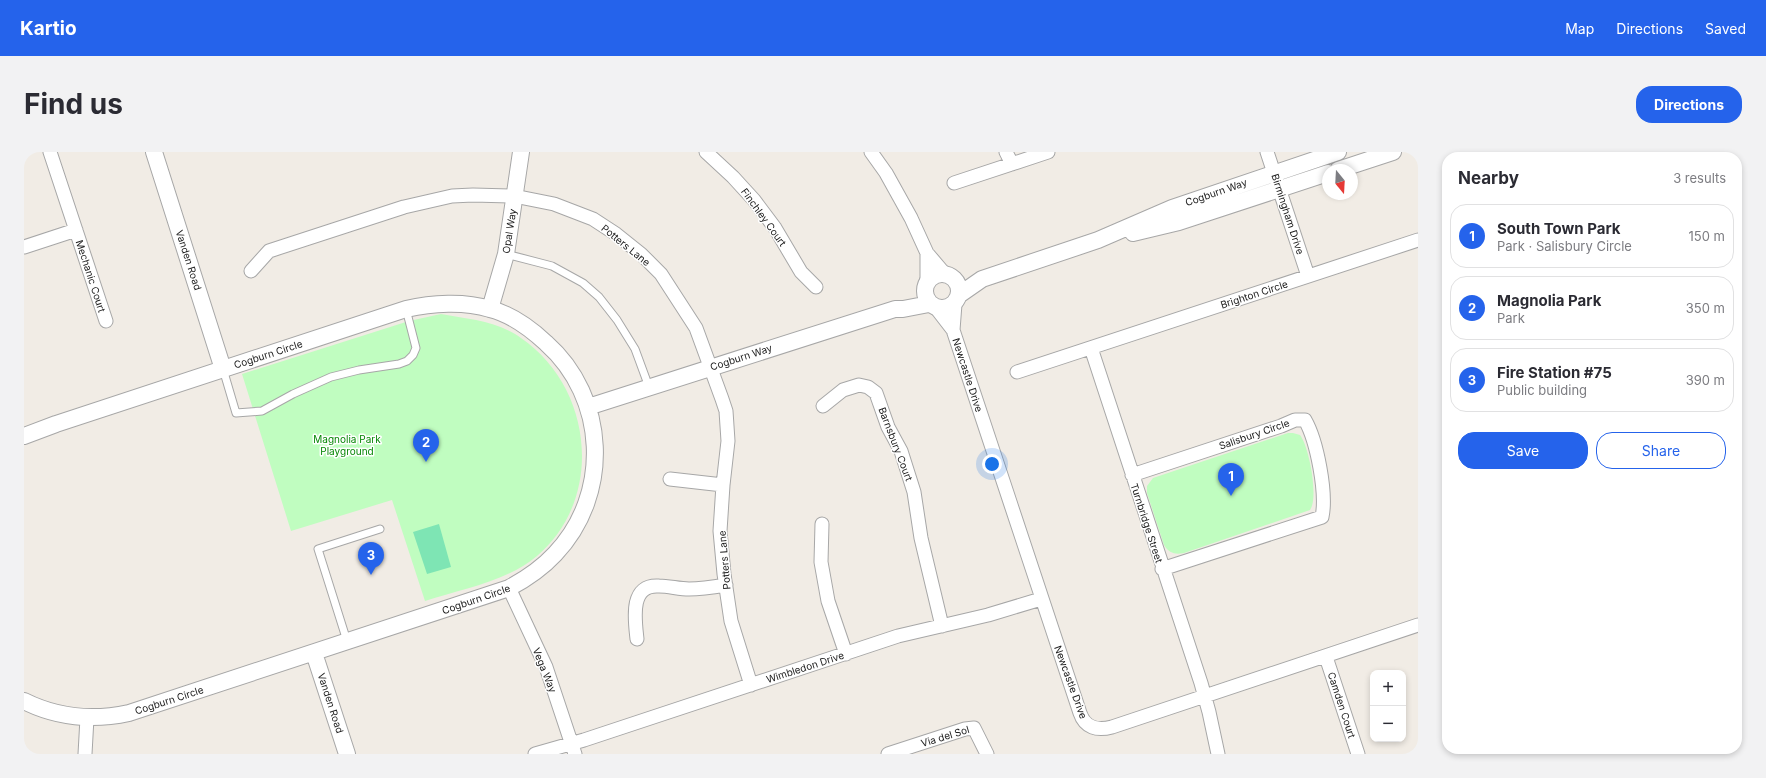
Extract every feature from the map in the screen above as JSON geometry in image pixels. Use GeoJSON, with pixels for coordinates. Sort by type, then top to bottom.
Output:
{"type":"FeatureCollection","features":[{"type":"Feature","properties":{"kind":"street","name":"Mechanic Court"},"geometry":{"type":"LineString","coordinates":[[50,152],[106,321]]}},
{"type":"Feature","properties":{"kind":"street","name":"Vanden Road"},"geometry":{"type":"LineString","coordinates":[[154,152],[223,369]]}},
{"type":"Feature","properties":{"kind":"street","name":"Opal Way"},"geometry":{"type":"LineString","coordinates":[[490,309],[506,254],[522,152]]}},
{"type":"Feature","properties":{"kind":"street","name":"Finchley Court"},"geometry":{"type":"LineString","coordinates":[[706,152],[734,177],[754,200],[775,228],[801,272],[816,287]]}},
{"type":"Feature","properties":{"kind":"street"},"geometry":{"type":"LineString","coordinates":[[871,152],[911,218],[927,253],[959,286],[957,299],[946,308],[929,296]]}},
{"type":"Feature","properties":{"kind":"street"},"geometry":{"type":"LineString","coordinates":[[954,183],[1009,158],[1048,152]]}},
{"type":"Feature","properties":{"kind":"street","name":"Birmingham Drive"},"geometry":{"type":"LineString","coordinates":[[1267,152],[1308,276]]}},
{"type":"Feature","properties":{"kind":"street","name":"Cogburn Way"},"geometry":{"type":"LineString","coordinates":[[949,276],[982,278],[1098,240],[1172,208],[1338,152]]}},
{"type":"Feature","properties":{"kind":"street"},"geometry":{"type":"LineString","coordinates":[[1356,164],[1393,152]]}},
{"type":"Feature","properties":{"kind":"street","name":"Cogburn Way"},"geometry":{"type":"LineString","coordinates":[[1098,240],[1179,222],[1322,175]]}},
{"type":"Feature","properties":{"kind":"street","name":"Potters Lane"},"geometry":{"type":"LineString","coordinates":[[250,271],[269,251],[404,207],[452,196],[514,196],[554,204],[593,220],[616,234],[661,274],[679,300],[696,328],[712,367],[722,399],[727,424],[727,454],[720,531],[731,621],[751,685]]}},
{"type":"Feature","properties":{"kind":"street"},"geometry":{"type":"LineString","coordinates":[[24,247],[76,230]]}},
{"type":"Feature","properties":{"kind":"street","name":"Brighton Circle"},"geometry":{"type":"LineString","coordinates":[[1017,372],[1418,240]]}},
{"type":"Feature","properties":{"kind":"street"},"geometry":{"type":"LineString","coordinates":[[927,253],[929,296]]}},
{"type":"Feature","properties":{"kind":"street"},"geometry":{"type":"LineString","coordinates":[[929,296],[934,276],[949,276]]}},
{"type":"Feature","properties":{"kind":"street","name":"Cogburn Way"},"geometry":{"type":"LineString","coordinates":[[957,299],[982,278]]}},
{"type":"Feature","properties":{"kind":"street","name":"Cogburn Way"},"geometry":{"type":"LineString","coordinates":[[588,407],[895,309],[901,301],[929,296]]}},
{"type":"Feature","properties":{"kind":"street","name":"Newcastle Drive"},"geometry":{"type":"LineString","coordinates":[[929,296],[954,330],[1082,719],[1089,727],[1103,730],[1326,657],[1418,625]]}},
{"type":"Feature","properties":{"kind":"street","name":"Newcastle Drive"},"geometry":{"type":"LineString","coordinates":[[954,330],[957,299]]}},
{"type":"Feature","properties":{"kind":"street","name":"Cogburn Circle"},"geometry":{"type":"LineString","coordinates":[[24,436],[56,424],[406,309],[447,304],[490,309],[516,321],[537,334],[553,349],[574,376],[581,389],[588,407],[596,452],[593,478],[587,502],[574,528],[555,554],[536,571],[509,588],[140,710],[117,715],[87,718],[56,713],[24,701]]}},
{"type":"Feature","properties":{"kind":"street","name":"Turnbridge Street"},"geometry":{"type":"LineString","coordinates":[[1091,348],[1162,569],[1205,696],[1218,754]]}},
{"type":"Feature","properties":{"kind":"street","name":"Barnsbury Court"},"geometry":{"type":"LineString","coordinates":[[823,406],[842,390],[859,385],[868,387],[876,393],[888,428],[901,451],[914,492],[921,538],[942,626]]}},
{"type":"Feature","properties":{"kind":"street","name":"Salisbury Circle"},"geometry":{"type":"LineString","coordinates":[[1132,475],[1295,420],[1305,420],[1310,429],[1322,481],[1322,517],[1162,569]]}},
{"type":"Feature","properties":{"kind":"street"},"geometry":{"type":"LineString","coordinates":[[670,479],[723,485]]}},
{"type":"Feature","properties":{"kind":"street"},"geometry":{"type":"LineString","coordinates":[[822,524],[821,562],[828,601],[846,654]]}},
{"type":"Feature","properties":{"kind":"street"},"geometry":{"type":"LineString","coordinates":[[637,639],[635,618],[636,601],[639,594],[646,588],[658,586],[689,589],[726,585]]}},
{"type":"Feature","properties":{"kind":"street","name":"Vega Way"},"geometry":{"type":"LineString","coordinates":[[509,588],[546,667],[573,749]]}},
{"type":"Feature","properties":{"kind":"street","name":"Wimbledon Drive"},"geometry":{"type":"LineString","coordinates":[[535,754],[573,749],[751,685],[898,636],[988,615],[1042,599]]}},
{"type":"Feature","properties":{"kind":"street","name":"Vanden Road"},"geometry":{"type":"LineString","coordinates":[[314,653],[347,754]]}},
{"type":"Feature","properties":{"kind":"street","name":"Camden Court"},"geometry":{"type":"LineString","coordinates":[[1326,657],[1358,754]]}},
{"type":"Feature","properties":{"kind":"street"},"geometry":{"type":"LineString","coordinates":[[85,754],[87,718]]}},
{"type":"Feature","properties":{"kind":"street","name":"Via del Sol"},"geometry":{"type":"LineString","coordinates":[[888,754],[965,729],[974,728],[987,754]]}},
{"type":"Feature","properties":{"kind":"lane"},"geometry":{"type":"LineString","coordinates":[[506,254],[552,266],[583,283],[599,297],[617,320],[635,349],[648,388]]}},
{"type":"Feature","properties":{"kind":"lane"},"geometry":{"type":"LineString","coordinates":[[223,369],[236,413],[262,411],[293,394],[331,377],[407,361],[413,355],[416,348],[406,309]]}},
{"type":"Feature","properties":{"kind":"lane"},"geometry":{"type":"LineString","coordinates":[[347,642],[318,549],[380,529]]}},
{"type":"Feature","properties":{"kind":"green space","name":"Magnolia Park Playground"},"geometry":{"type":"Polygon","coordinates":[[[441,314],[472,319],[503,328],[521,338],[545,359],[563,385],[576,413],[582,444],[581,474],[573,504],[559,532],[537,556],[525,565],[498,578],[483,584],[425,601],[392,500],[291,531],[242,374],[409,321],[441,314]]]}},
{"type":"Feature","properties":{"kind":"green space"},"geometry":{"type":"Polygon","coordinates":[[[1288,433],[1300,435],[1307,450],[1312,472],[1314,495],[1313,504],[1310,510],[1184,553],[1178,554],[1168,550],[1164,545],[1147,493],[1147,486],[1153,478],[1288,433]]]}},
{"type":"Feature","properties":{"kind":"green space"},"geometry":{"type":"Polygon","coordinates":[[[439,524],[451,567],[427,574],[413,532],[439,524]]]}},
{"type":"Feature","properties":{"kind":"place","name":"Magnolia Park"},"geometry":{"type":"Point","coordinates":[426,462]}},
{"type":"Feature","properties":{"kind":"place","name":"South Town Park"},"geometry":{"type":"Point","coordinates":[1231,496]}},
{"type":"Feature","properties":{"kind":"place","name":"Fire Station #75"},"geometry":{"type":"Point","coordinates":[371,575]}}]}
